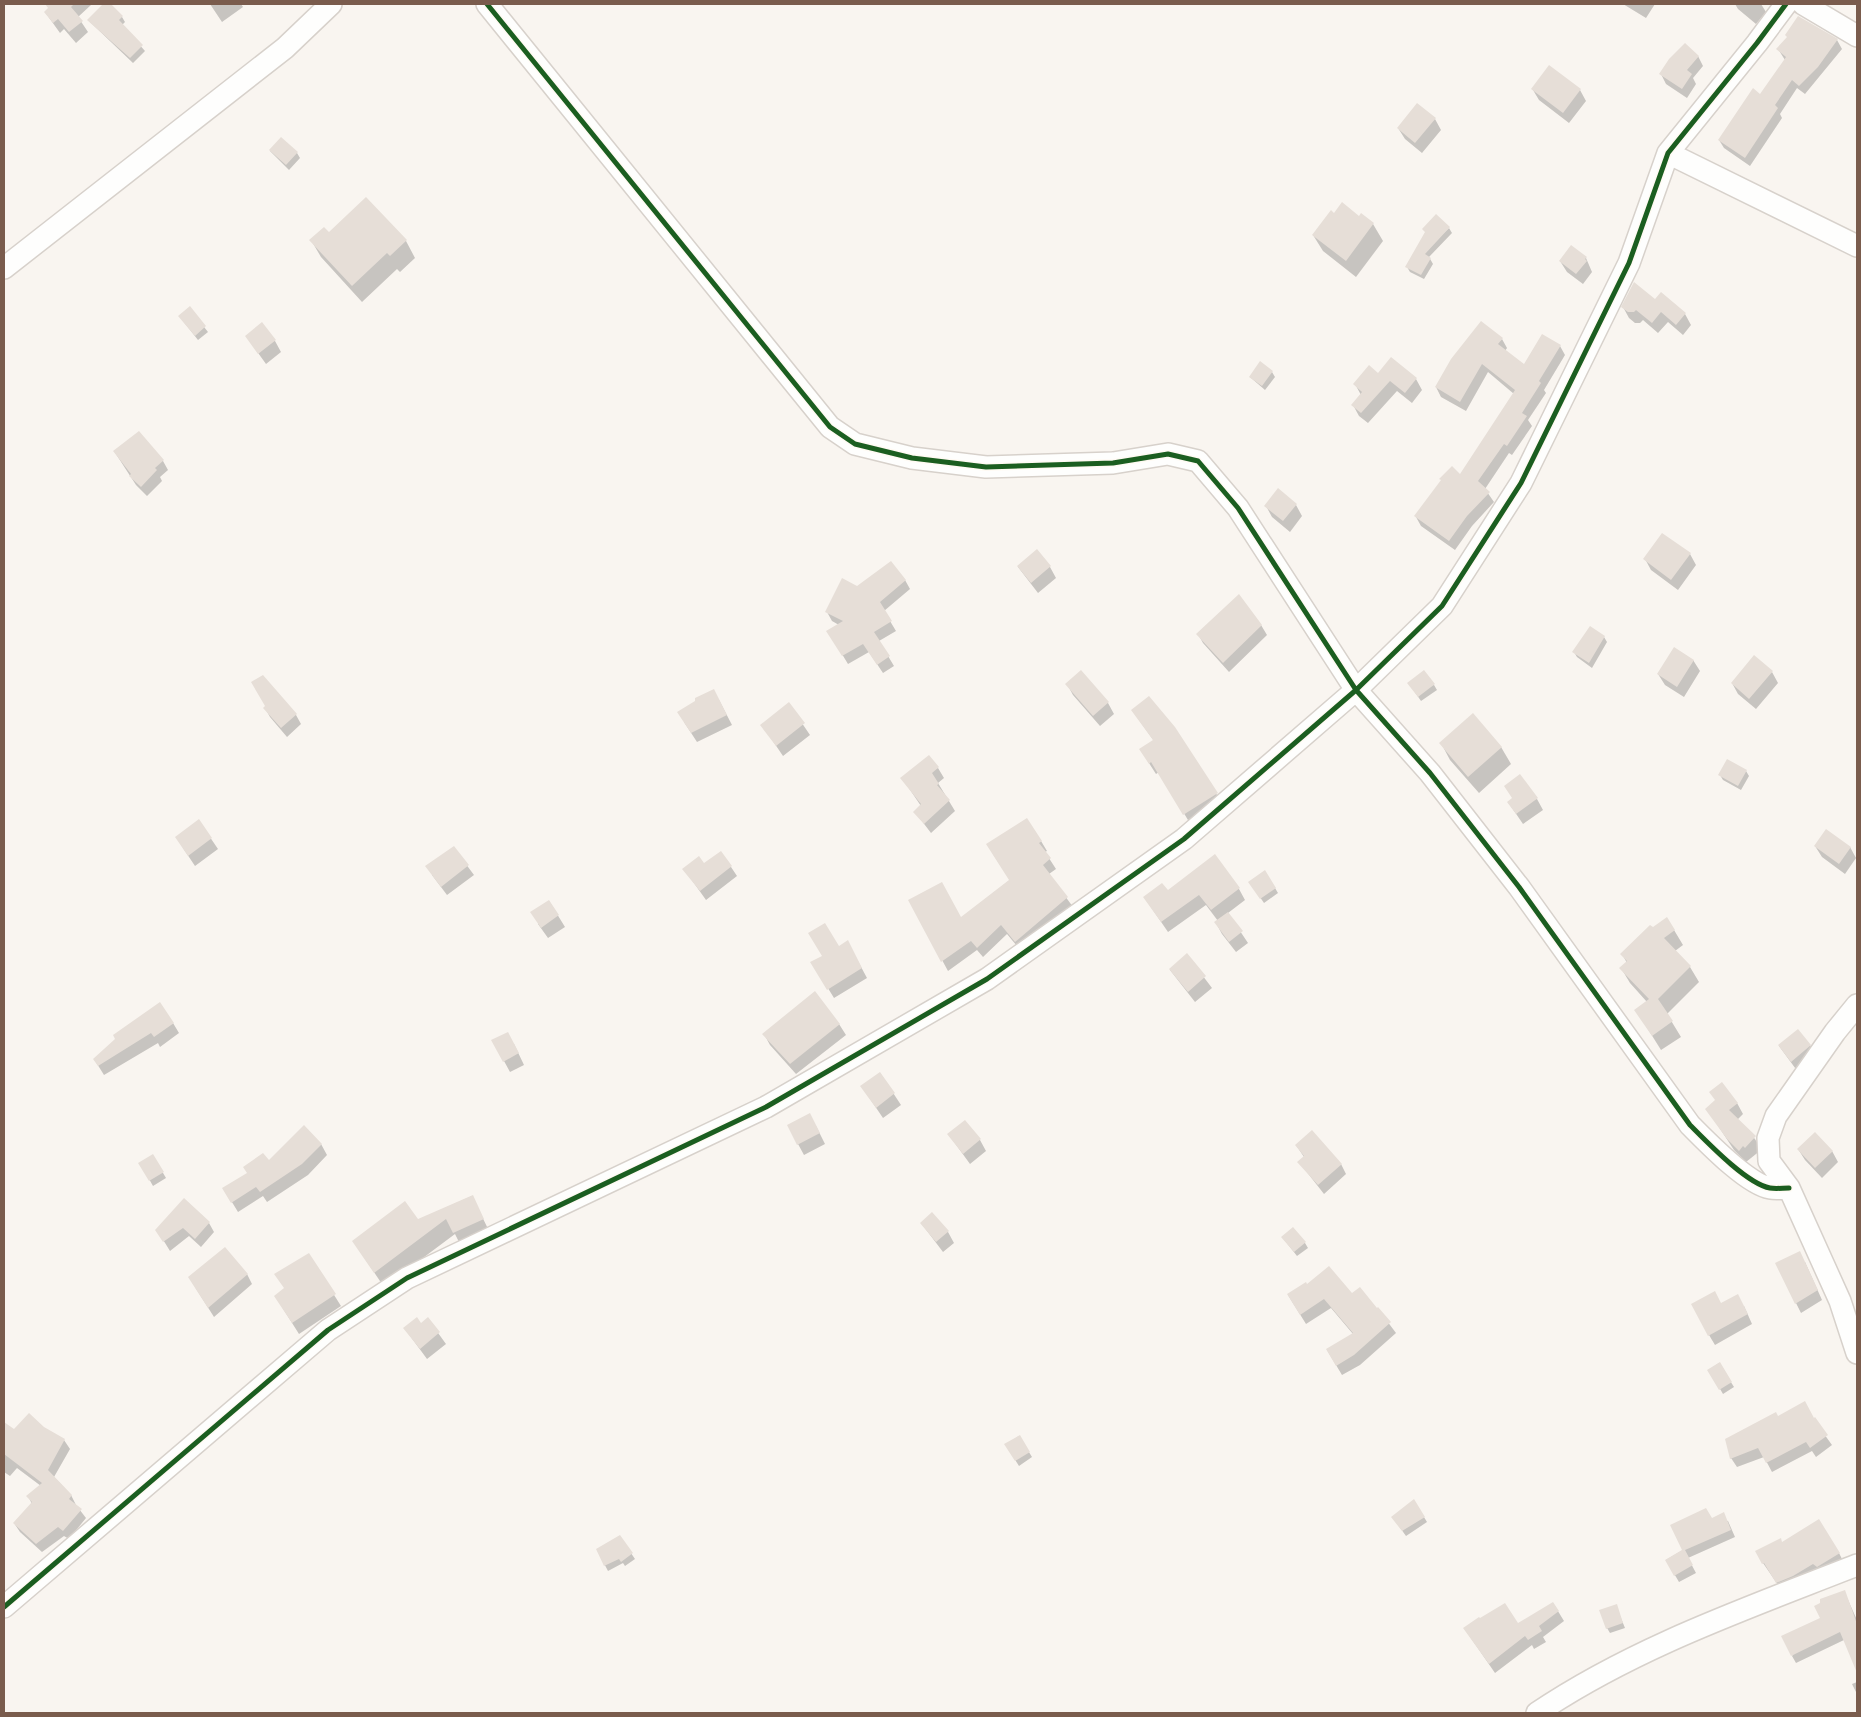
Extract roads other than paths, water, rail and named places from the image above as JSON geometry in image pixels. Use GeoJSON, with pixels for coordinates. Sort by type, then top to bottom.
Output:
{"type":"FeatureCollection","features":[{"type":"Feature","properties":{"kind":"street"},"geometry":{"type":"LineString","coordinates":[[4,268],[285,48],[331,4]]}},
{"type":"Feature","properties":{"kind":"street"},"geometry":{"type":"LineString","coordinates":[[487,4],[830,427],[855,444],[912,458],[986,467],[1113,463],[1168,454],[1198,461],[1238,508],[1356,690],[1430,773],[1519,887],[1690,1125],[1721,1156],[1755,1181],[1768,1188],[1790,1188]]}},
{"type":"Feature","properties":{"kind":"street"},"geometry":{"type":"LineString","coordinates":[[4,1607],[328,1330],[407,1278],[766,1107],[987,979],[1184,839],[1356,690],[1442,606],[1521,483],[1630,263],[1668,153],[1786,4]]}},
{"type":"Feature","properties":{"kind":"street"},"geometry":{"type":"LineString","coordinates":[[1803,4],[1857,36]]}},
{"type":"Feature","properties":{"kind":"street"},"geometry":{"type":"LineString","coordinates":[[1668,153],[1857,246]]}},
{"type":"Feature","properties":{"kind":"street"},"geometry":{"type":"LineString","coordinates":[[1857,1005],[1835,1032],[1776,1116],[1768,1138],[1769,1161],[1790,1188],[1840,1301],[1857,1353]]}},
{"type":"Feature","properties":{"kind":"street"},"geometry":{"type":"LineString","coordinates":[[1537,1713],[1560,1697],[1636,1657],[1722,1618],[1857,1565]]}}]}
